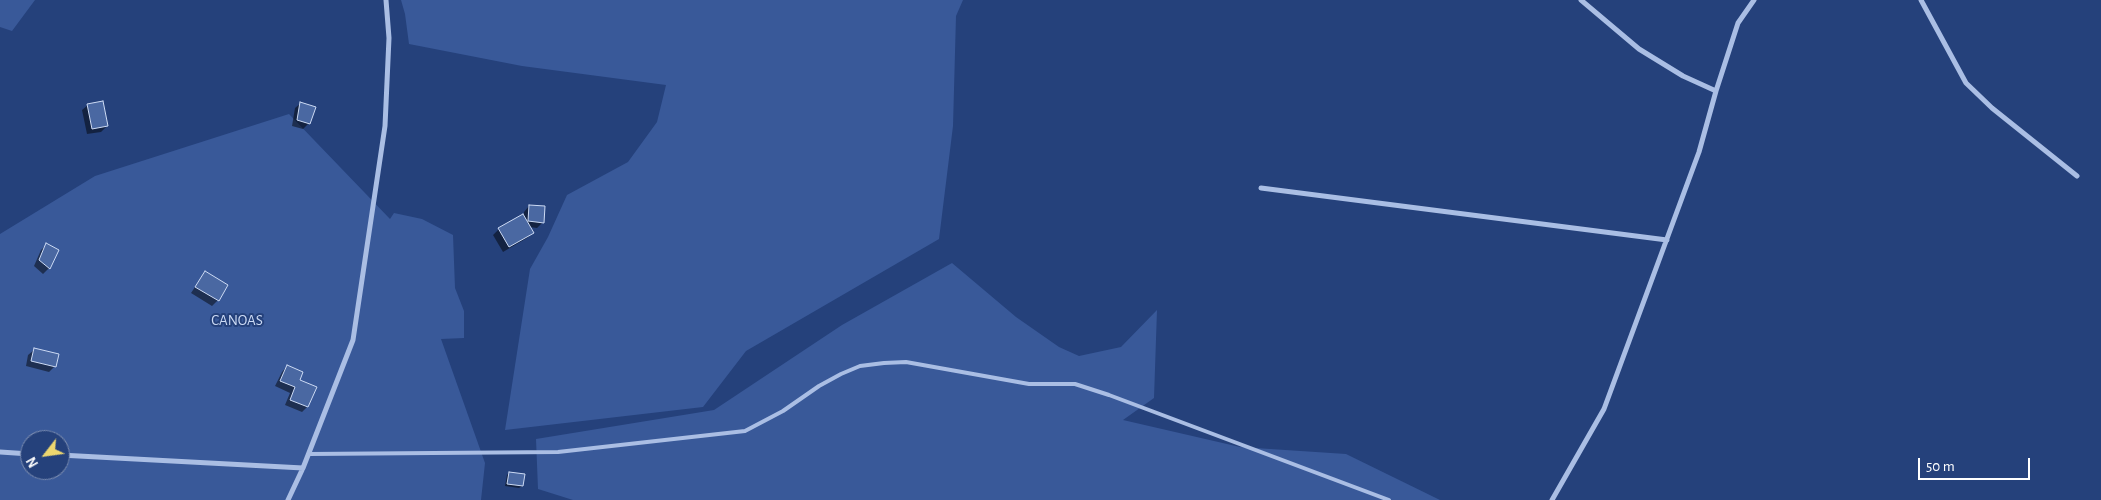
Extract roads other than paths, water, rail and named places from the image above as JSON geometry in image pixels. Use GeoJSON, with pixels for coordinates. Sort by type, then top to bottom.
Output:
{"type":"FeatureCollection","features":[{"type":"Feature","properties":{"kind":"street"},"geometry":{"type":"LineString","coordinates":[[288,500],[309,454],[353,340],[385,126],[389,38],[386,0]]}},
{"type":"Feature","properties":{"kind":"street"},"geometry":{"type":"LineString","coordinates":[[1580,0],[1639,49],[1683,76],[1716,91]]}},
{"type":"Feature","properties":{"kind":"street"},"geometry":{"type":"LineString","coordinates":[[1552,500],[1604,410],[1699,152],[1738,23],[1754,0]]}},
{"type":"Feature","properties":{"kind":"street"},"geometry":{"type":"LineString","coordinates":[[1921,0],[1966,83],[1992,108],[2077,176]]}},
{"type":"Feature","properties":{"kind":"street"},"geometry":{"type":"LineString","coordinates":[[1262,188],[1667,240]]}},
{"type":"Feature","properties":{"kind":"street"},"geometry":{"type":"LineString","coordinates":[[0,452],[20,453]]}},
{"type":"Feature","properties":{"kind":"street"},"geometry":{"type":"LineString","coordinates":[[70,456],[303,468]]}},
{"type":"Feature","properties":{"kind":"lane"},"geometry":{"type":"LineString","coordinates":[[309,454],[558,452],[738,432],[783,410],[819,386],[860,366],[884,362],[906,362],[1029,384],[1075,384],[1389,500]]}},
{"type":"Feature","properties":{"kind":"park label","name":"CANOAS"},"geometry":{"type":"Point","coordinates":[237,320]}}]}
